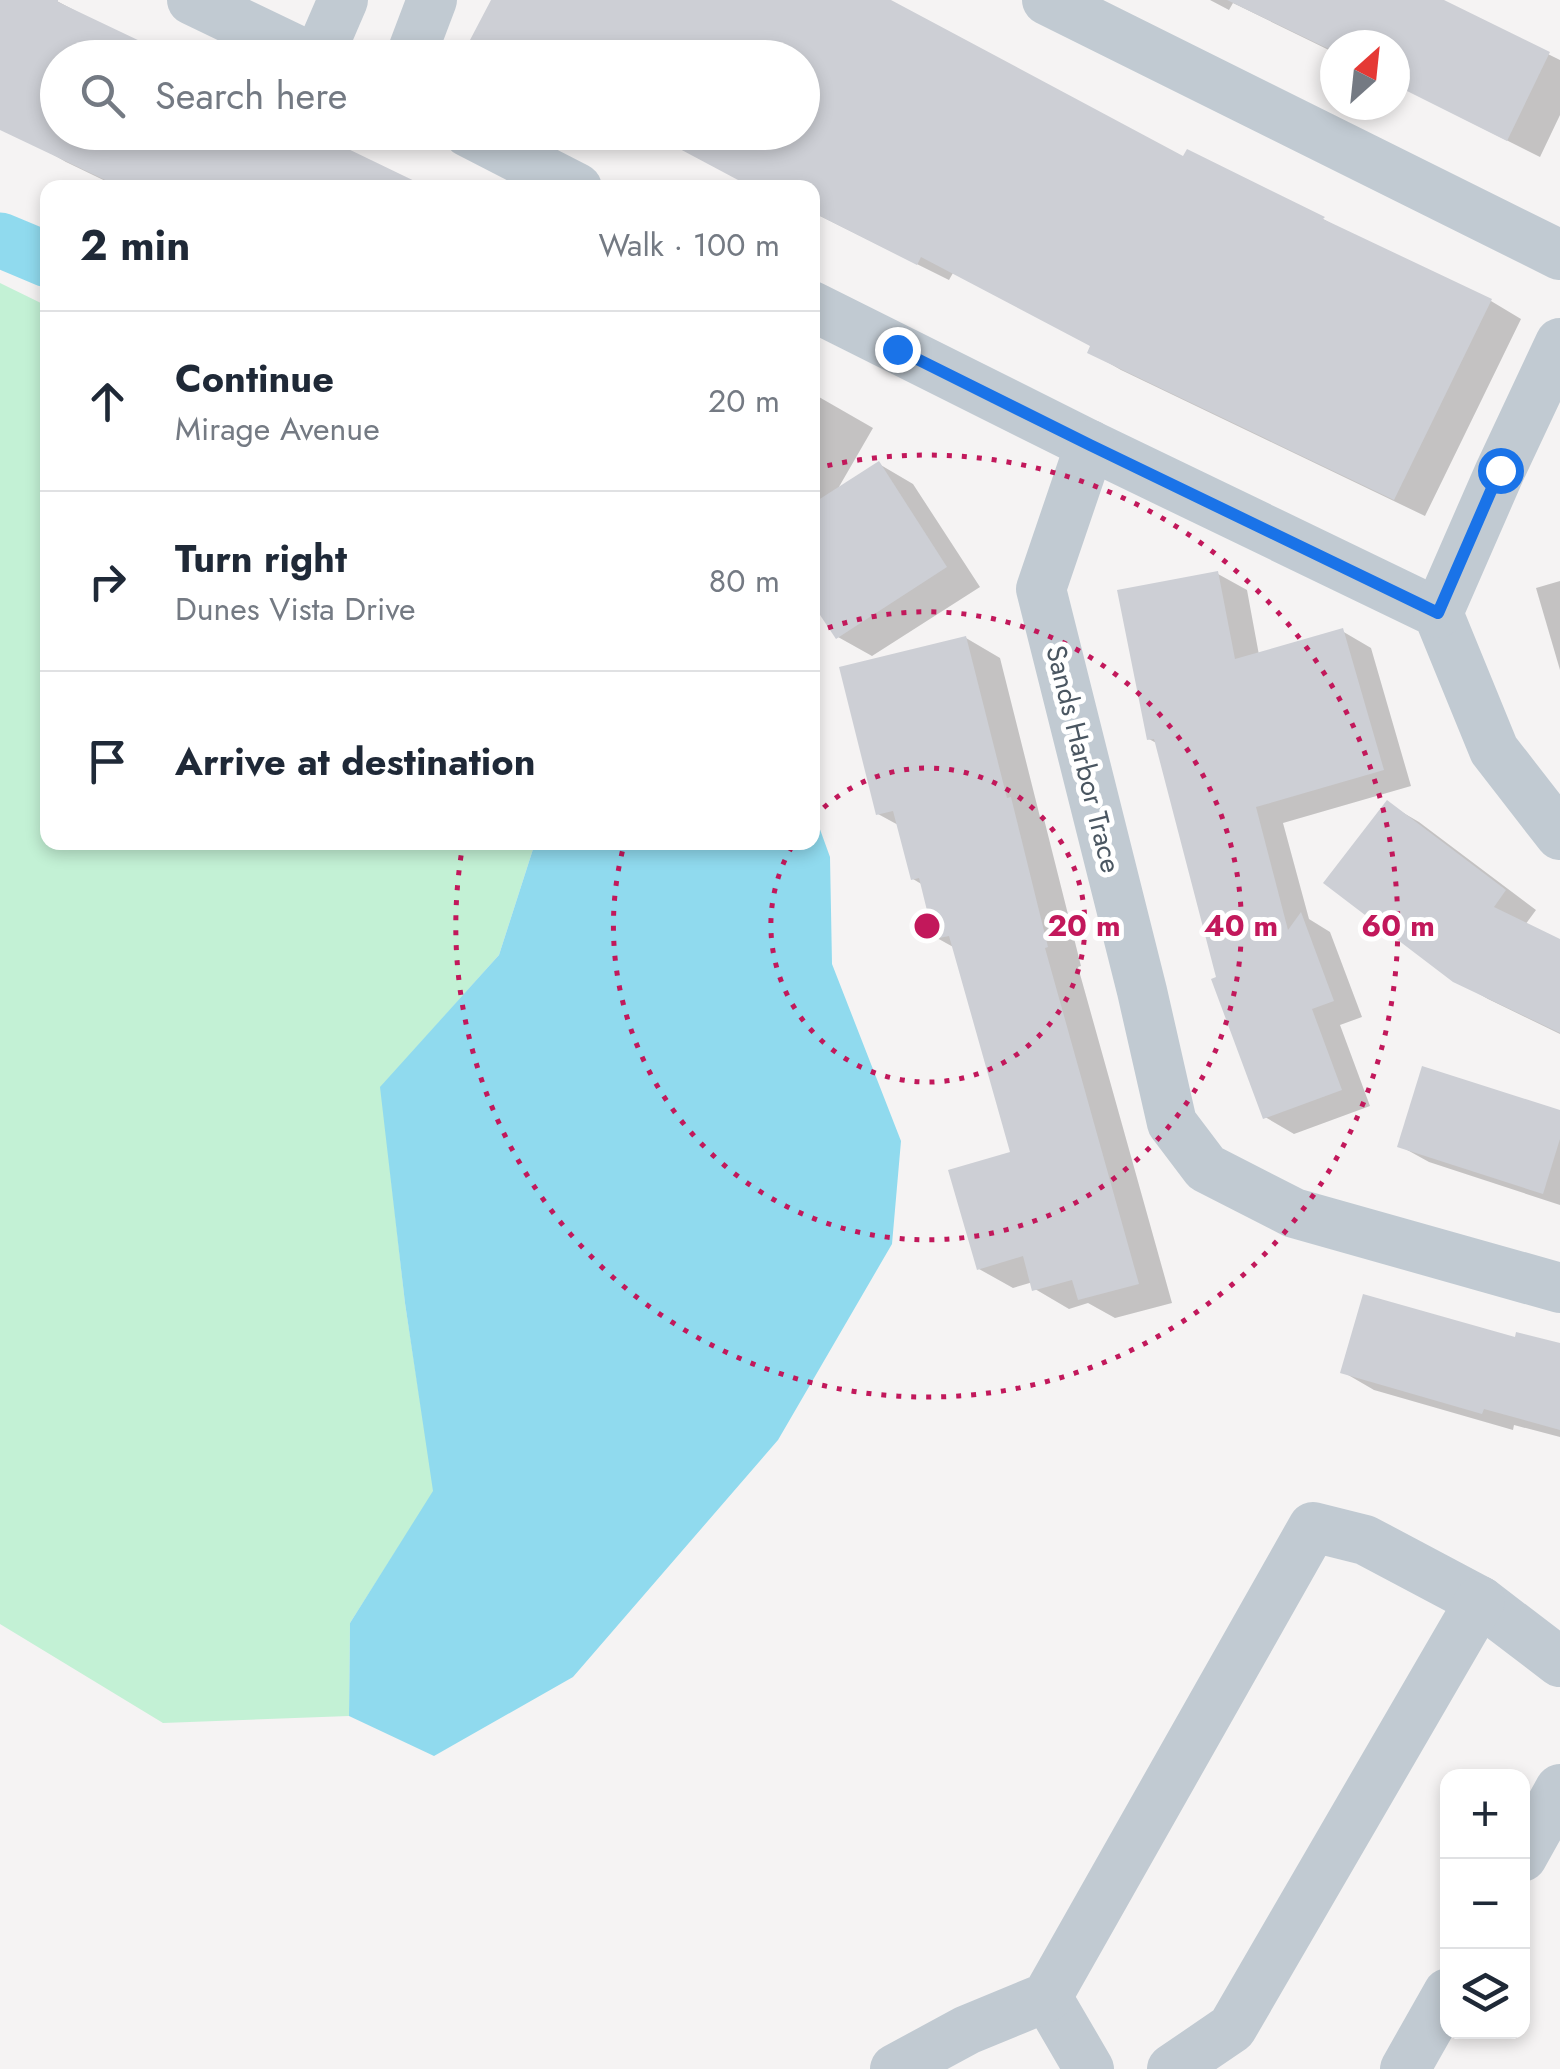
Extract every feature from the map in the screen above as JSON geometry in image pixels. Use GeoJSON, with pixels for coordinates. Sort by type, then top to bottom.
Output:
{"type":"FeatureCollection","features":[{"type":"Feature","properties":{"kind":"street"},"geometry":{"type":"LineString","coordinates":[[192,0],[278,40]]}},
{"type":"Feature","properties":{"kind":"street"},"geometry":{"type":"LineString","coordinates":[[324,40],[343,0]]}},
{"type":"Feature","properties":{"kind":"street"},"geometry":{"type":"LineString","coordinates":[[417,40],[432,0]]}},
{"type":"Feature","properties":{"kind":"street"},"geometry":{"type":"LineString","coordinates":[[1046,0],[1560,255]]}},
{"type":"Feature","properties":{"kind":"street"},"geometry":{"type":"LineString","coordinates":[[503,150],[561,180]]}},
{"type":"Feature","properties":{"kind":"street"},"geometry":{"type":"LineString","coordinates":[[820,310],[1438,613],[1494,750],[1560,835]]}},
{"type":"Feature","properties":{"kind":"street"},"geometry":{"type":"LineString","coordinates":[[1438,613],[1560,343]]}},
{"type":"Feature","properties":{"kind":"street","name":"Sands Harbor Trace"},"geometry":{"type":"LineString","coordinates":[[1090,445],[1041,589],[1172,1123],[1206,1168],[1294,1213],[1560,1288]]}},
{"type":"Feature","properties":{"kind":"street"},"geometry":{"type":"LineString","coordinates":[[895,2069],[967,2030],[1047,1998],[1313,1527],[1365,1540],[1480,1601],[1560,1662]]}},
{"type":"Feature","properties":{"kind":"street"},"geometry":{"type":"LineString","coordinates":[[1172,2069],[1232,2028],[1480,1601]]}},
{"type":"Feature","properties":{"kind":"street"},"geometry":{"type":"LineString","coordinates":[[1530,1843],[1560,1789]]}},
{"type":"Feature","properties":{"kind":"street"},"geometry":{"type":"LineString","coordinates":[[1047,1998],[1090,2069]]}},
{"type":"Feature","properties":{"kind":"street"},"geometry":{"type":"LineString","coordinates":[[1406,2069],[1440,2007]]}},
{"type":"Feature","properties":{"kind":"green space"},"geometry":{"type":"Polygon","coordinates":[[[0,283],[40,303],[40,850],[533,850],[499,955],[381,1087],[405,1303],[434,1491],[350,1623],[349,1716],[163,1723],[0,1624],[0,283]]]}},
{"type":"Feature","properties":{"kind":"water"},"geometry":{"type":"Polygon","coordinates":[[[820,829],[830,857],[832,964],[901,1141],[892,1244],[778,1440],[573,1677],[434,1756],[349,1716],[350,1623],[433,1491],[405,1303],[380,1087],[499,955],[533,850],[820,850],[820,829]]]}},
{"type":"Feature","properties":{"kind":"building"},"geometry":{"type":"Polygon","coordinates":[[[0,0],[58,0],[138,40],[40,40],[40,149],[0,130],[0,0]]]}},
{"type":"Feature","properties":{"kind":"building"},"geometry":{"type":"Polygon","coordinates":[[[491,0],[891,0],[1183,156],[1187,149],[1492,299],[1394,500],[1087,353],[1090,346],[921,257],[917,265],[820,216],[820,180],[738,180],[682,150],[820,150],[820,40],[470,40],[491,0]]]}},
{"type":"Feature","properties":{"kind":"building"},"geometry":{"type":"Polygon","coordinates":[[[1227,0],[1444,0],[1550,52],[1507,141],[1410,92],[1410,30],[1320,30],[1320,45],[1227,0]]]}},
{"type":"Feature","properties":{"kind":"building"},"geometry":{"type":"Polygon","coordinates":[[[42,150],[350,150],[412,180],[105,180],[42,150]]]}},
{"type":"Feature","properties":{"kind":"building"},"geometry":{"type":"Polygon","coordinates":[[[879,461],[947,567],[836,639],[820,615],[820,499],[879,461]]]}},
{"type":"Feature","properties":{"kind":"building"},"geometry":{"type":"Polygon","coordinates":[[[1218,571],[1235,659],[1343,628],[1384,770],[1256,807],[1288,930],[1301,912],[1334,1001],[1312,1009],[1342,1090],[1263,1119],[1211,979],[1216,977],[1154,739],[1147,740],[1117,590],[1218,571]]]}},
{"type":"Feature","properties":{"kind":"building"},"geometry":{"type":"Polygon","coordinates":[[[966,636],[1007,798],[1011,797],[1048,947],[1045,948],[1139,1284],[1078,1300],[1072,1280],[1032,1291],[1023,1256],[977,1270],[948,1170],[1010,1152],[949,936],[934,939],[919,878],[911,880],[893,811],[876,815],[839,667],[966,636]]]}},
{"type":"Feature","properties":{"kind":"building"},"geometry":{"type":"Polygon","coordinates":[[[1387,800],[1506,890],[1494,907],[1560,939],[1560,1033],[1453,982],[1323,883],[1387,800]]]}},
{"type":"Feature","properties":{"kind":"building"},"geometry":{"type":"Polygon","coordinates":[[[1422,1066],[1560,1110],[1560,1139],[1543,1194],[1397,1147],[1422,1066]]]}},
{"type":"Feature","properties":{"kind":"building"},"geometry":{"type":"Polygon","coordinates":[[[1363,1294],[1515,1337],[1516,1332],[1560,1343],[1560,1430],[1484,1409],[1482,1414],[1340,1373],[1363,1294]]]}},
{"type":"Feature","properties":{"kind":"waterway"},"geometry":{"type":"LineString","coordinates":[[0,240],[40,257]]}},
{"type":"Feature","properties":{"kind":"route"},"geometry":{"type":"LineString","coordinates":[[897,349],[1438,613],[1500,470]]}}]}
